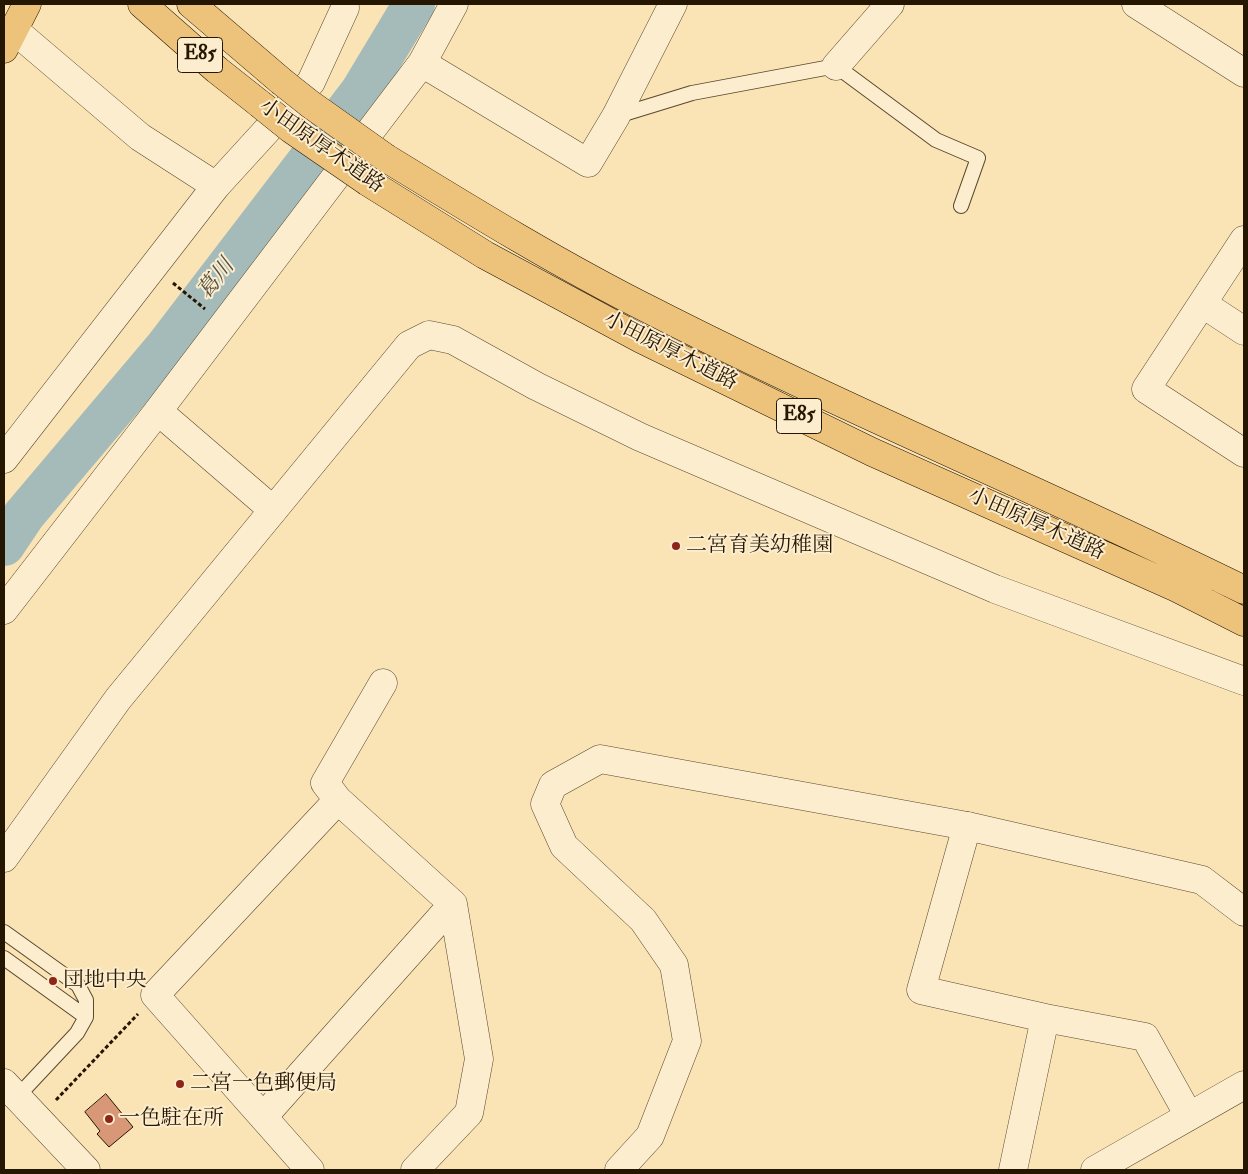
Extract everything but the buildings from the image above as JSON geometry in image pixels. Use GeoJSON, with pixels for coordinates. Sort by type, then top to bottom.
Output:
{"type":"FeatureCollection","features":[{"type":"Feature","properties":{"kind":"main road"},"geometry":{"type":"LineString","coordinates":[[9,40],[27,4]]}},
{"type":"Feature","properties":{"kind":"main road","name":"小田原厚木道路"},"geometry":{"type":"LineString","coordinates":[[142,4],[217,70],[291,128],[368,182],[485,255],[641,339],[872,452],[1177,588],[1244,622]]}},
{"type":"Feature","properties":{"kind":"main road","name":"小田原厚木道路"},"geometry":{"type":"LineString","coordinates":[[191,4],[310,104],[386,158],[494,224],[653,312],[882,424],[1244,590]]}},
{"type":"Feature","properties":{"kind":"street"},"geometry":{"type":"LineString","coordinates":[[4,610],[158,411],[422,62],[454,4]]}},
{"type":"Feature","properties":{"kind":"street"},"geometry":{"type":"LineString","coordinates":[[422,62],[588,163],[616,116],[674,4]]}},
{"type":"Feature","properties":{"kind":"street"},"geometry":{"type":"LineString","coordinates":[[836,66],[890,4]]}},
{"type":"Feature","properties":{"kind":"street"},"geometry":{"type":"LineString","coordinates":[[4,459],[216,186],[312,82],[344,5]]}},
{"type":"Feature","properties":{"kind":"street"},"geometry":{"type":"LineString","coordinates":[[1146,7],[1244,73]]}},
{"type":"Feature","properties":{"kind":"street"},"geometry":{"type":"LineString","coordinates":[[9,40],[140,137],[216,186]]}},
{"type":"Feature","properties":{"kind":"street"},"geometry":{"type":"LineString","coordinates":[[1244,240],[1146,389],[1244,454]]}},
{"type":"Feature","properties":{"kind":"street"},"geometry":{"type":"LineString","coordinates":[[1202,304],[1244,331]]}},
{"type":"Feature","properties":{"kind":"street"},"geometry":{"type":"LineString","coordinates":[[4,858],[118,699],[409,345],[429,335],[452,340],[536,386],[640,437],[995,589],[1244,680]]}},
{"type":"Feature","properties":{"kind":"street"},"geometry":{"type":"LineString","coordinates":[[158,411],[273,510]]}},
{"type":"Feature","properties":{"kind":"street"},"geometry":{"type":"LineString","coordinates":[[383,684],[325,783],[338,800],[453,904],[480,1059],[469,1113],[415,1170]]}},
{"type":"Feature","properties":{"kind":"street"},"geometry":{"type":"LineString","coordinates":[[619,1170],[650,1136],[687,1042],[674,965],[643,920],[564,846],[545,804],[553,785],[600,759],[967,826],[1202,880],[1244,912]]}},
{"type":"Feature","properties":{"kind":"street"},"geometry":{"type":"LineString","coordinates":[[310,1170],[156,995],[338,800]]}},
{"type":"Feature","properties":{"kind":"street"},"geometry":{"type":"LineString","coordinates":[[967,826],[921,990],[1045,1018],[1145,1037],[1190,1116]]}},
{"type":"Feature","properties":{"kind":"street"},"geometry":{"type":"LineString","coordinates":[[263,1117],[453,904]]}},
{"type":"Feature","properties":{"kind":"street"},"geometry":{"type":"LineString","coordinates":[[1013,1170],[1045,1018]]}},
{"type":"Feature","properties":{"kind":"street"},"geometry":{"type":"LineString","coordinates":[[1095,1170],[1244,1085]]}},
{"type":"Feature","properties":{"kind":"street"},"geometry":{"type":"LineString","coordinates":[[10,1090],[86,1170]]}},
{"type":"Feature","properties":{"kind":"lane"},"geometry":{"type":"LineString","coordinates":[[616,116],[692,92],[836,66],[936,140],[978,158],[960,206]]}},
{"type":"Feature","properties":{"kind":"lane"},"geometry":{"type":"LineString","coordinates":[[4,932],[78,985],[86,1000],[86,1017],[77,1033],[10,1090]]}},
{"type":"Feature","properties":{"kind":"lane"},"geometry":{"type":"LineString","coordinates":[[4,958],[86,1017]]}},
{"type":"Feature","properties":{"kind":"path"},"geometry":{"type":"LineString","coordinates":[[170,280],[207,310]]}},
{"type":"Feature","properties":{"kind":"path"},"geometry":{"type":"LineString","coordinates":[[39,1119],[156,995]]}},
{"type":"Feature","properties":{"kind":"waterway","name":"葛川"},"geometry":{"type":"LineString","coordinates":[[4,545],[24,515],[166,347],[361,92],[414,4]]}},
{"type":"Feature","properties":{"kind":"place","name":"二宮育美幼稚園"},"geometry":{"type":"Point","coordinates":[676,546]}},
{"type":"Feature","properties":{"kind":"place","name":"団地中央"},"geometry":{"type":"Point","coordinates":[53,981]}},
{"type":"Feature","properties":{"kind":"place","name":"二宮一色郵便局"},"geometry":{"type":"Point","coordinates":[180,1084]}},
{"type":"Feature","properties":{"kind":"place","name":"一色駐在所"},"geometry":{"type":"Point","coordinates":[109,1119]}}]}
